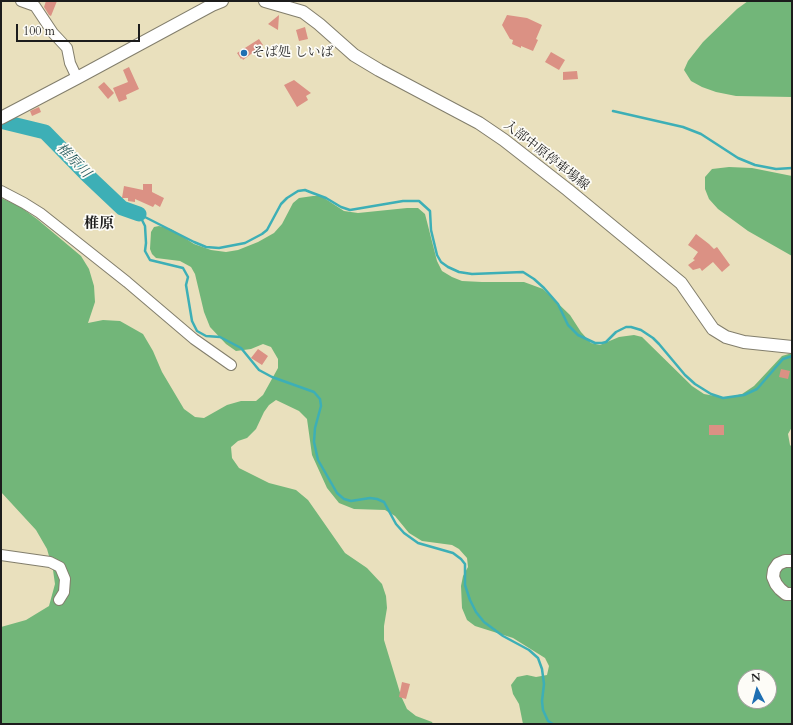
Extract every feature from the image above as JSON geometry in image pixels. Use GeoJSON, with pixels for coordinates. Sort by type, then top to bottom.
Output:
{"type":"FeatureCollection","features":[{"type":"Feature","properties":{"kind":"main road"},"geometry":{"type":"LineString","coordinates":[[5,116],[222,1]]}},
{"type":"Feature","properties":{"kind":"main road","name":"入部中原停車場線"},"geometry":{"type":"LineString","coordinates":[[265,1],[303,12],[354,55],[379,70],[479,123],[504,140],[579,199],[681,283],[713,329],[726,337],[744,342],[792,347]]}},
{"type":"Feature","properties":{"kind":"main road"},"geometry":{"type":"LineString","coordinates":[[792,561],[785,561],[778,564],[774,570],[773,577],[780,589],[786,594],[792,594]]}},
{"type":"Feature","properties":{"kind":"street"},"geometry":{"type":"LineString","coordinates":[[21,1],[35,6],[53,33],[67,48],[70,63],[77,78]]}},
{"type":"Feature","properties":{"kind":"street"},"geometry":{"type":"LineString","coordinates":[[1,191],[40,213],[127,282],[194,339],[231,365]]}},
{"type":"Feature","properties":{"kind":"street"},"geometry":{"type":"LineString","coordinates":[[1,555],[50,562],[60,567],[65,579],[64,592],[59,600]]}},
{"type":"Feature","properties":{"kind":"green space"},"geometry":{"type":"Polygon","coordinates":[[[748,1],[792,1],[792,97],[736,96],[716,92],[691,81],[684,70],[688,61],[703,42],[737,9],[748,1]]]}},
{"type":"Feature","properties":{"kind":"green space"},"geometry":{"type":"Polygon","coordinates":[[[729,167],[752,168],[792,176],[792,256],[748,231],[718,209],[709,199],[705,189],[705,177],[712,169],[729,167]]]}},
{"type":"Feature","properties":{"kind":"green space"},"geometry":{"type":"Polygon","coordinates":[[[321,196],[344,211],[358,213],[418,208],[425,214],[437,261],[442,271],[462,281],[524,282],[543,289],[570,315],[581,332],[591,343],[600,345],[619,337],[634,335],[642,337],[692,386],[704,394],[725,398],[742,394],[754,386],[782,356],[792,353],[792,427],[788,434],[790,445],[792,447],[792,724],[523,724],[519,704],[513,694],[511,685],[517,677],[527,675],[536,677],[547,675],[549,666],[545,658],[513,638],[475,626],[467,620],[462,608],[461,586],[463,576],[468,567],[467,558],[459,549],[452,545],[422,541],[409,533],[395,516],[385,510],[354,509],[339,503],[327,488],[312,455],[307,419],[299,411],[276,400],[269,405],[264,412],[256,429],[247,438],[238,441],[231,447],[232,458],[239,468],[269,483],[296,490],[308,500],[345,553],[367,568],[382,584],[386,596],[387,608],[384,626],[384,640],[401,696],[407,709],[416,716],[432,722],[433,724],[1,724],[1,627],[26,620],[49,606],[55,584],[47,549],[36,530],[1,492],[1,198],[19,206],[37,219],[81,256],[89,269],[94,286],[95,302],[88,323],[103,320],[120,321],[143,334],[153,351],[162,372],[184,409],[195,417],[204,418],[227,405],[241,401],[256,401],[263,395],[278,368],[278,359],[271,347],[263,344],[251,349],[236,351],[226,344],[210,327],[204,312],[195,274],[191,267],[180,261],[156,258],[150,249],[151,232],[154,227],[159,226],[171,229],[194,244],[211,250],[226,252],[238,250],[258,242],[274,233],[282,224],[293,203],[299,198],[321,196]]]}},
{"type":"Feature","properties":{"kind":"building"},"geometry":{"type":"Polygon","coordinates":[[[46,1],[57,1],[51,16],[44,7],[46,1]]]}},
{"type":"Feature","properties":{"kind":"building"},"geometry":{"type":"Polygon","coordinates":[[[279,15],[278,30],[268,24],[279,15]]]}},
{"type":"Feature","properties":{"kind":"building"},"geometry":{"type":"Polygon","coordinates":[[[507,15],[527,18],[542,25],[533,51],[512,44],[513,40],[510,39],[502,25],[507,15]]]}},
{"type":"Feature","properties":{"kind":"building"},"geometry":{"type":"Polygon","coordinates":[[[305,27],[308,39],[299,41],[296,30],[305,27]]]}},
{"type":"Feature","properties":{"kind":"building"},"geometry":{"type":"Polygon","coordinates":[[[259,39],[263,45],[243,60],[242,58],[241,59],[237,53],[259,39]]]}},
{"type":"Feature","properties":{"kind":"building"},"geometry":{"type":"Polygon","coordinates":[[[551,52],[565,60],[559,70],[545,62],[551,52]]]}},
{"type":"Feature","properties":{"kind":"building"},"geometry":{"type":"Polygon","coordinates":[[[129,67],[139,89],[126,95],[127,99],[119,102],[113,88],[128,82],[123,70],[129,67]]]}},
{"type":"Feature","properties":{"kind":"building"},"geometry":{"type":"Polygon","coordinates":[[[577,71],[578,79],[563,80],[563,72],[577,71]]]}},
{"type":"Feature","properties":{"kind":"building"},"geometry":{"type":"Polygon","coordinates":[[[294,80],[311,93],[306,96],[308,100],[297,107],[284,85],[294,80]]]}},
{"type":"Feature","properties":{"kind":"building"},"geometry":{"type":"Polygon","coordinates":[[[104,82],[114,93],[108,99],[98,87],[104,82]]]}},
{"type":"Feature","properties":{"kind":"building"},"geometry":{"type":"Polygon","coordinates":[[[39,107],[41,112],[32,116],[30,111],[39,107]]]}},
{"type":"Feature","properties":{"kind":"building"},"geometry":{"type":"Polygon","coordinates":[[[143,184],[152,184],[152,192],[164,198],[160,207],[155,204],[153,207],[135,199],[135,202],[128,201],[128,198],[122,198],[124,186],[143,190],[143,184]]]}},
{"type":"Feature","properties":{"kind":"building"},"geometry":{"type":"Polygon","coordinates":[[[696,234],[714,249],[717,247],[730,265],[722,272],[713,262],[702,271],[700,268],[693,270],[688,265],[695,260],[693,259],[698,252],[688,245],[696,234]]]}},
{"type":"Feature","properties":{"kind":"building"},"geometry":{"type":"Polygon","coordinates":[[[258,349],[268,356],[262,365],[251,358],[258,349]]]}},
{"type":"Feature","properties":{"kind":"building"},"geometry":{"type":"Polygon","coordinates":[[[781,369],[790,371],[788,379],[779,377],[781,369]]]}},
{"type":"Feature","properties":{"kind":"building"},"geometry":{"type":"Polygon","coordinates":[[[709,425],[724,425],[724,435],[709,435],[709,425]]]}},
{"type":"Feature","properties":{"kind":"building"},"geometry":{"type":"Polygon","coordinates":[[[402,682],[410,684],[406,699],[399,697],[402,682]]]}},
{"type":"Feature","properties":{"kind":"waterway"},"geometry":{"type":"LineString","coordinates":[[613,111],[683,127],[701,134],[738,158],[755,165],[776,169],[792,168]]}},
{"type":"Feature","properties":{"kind":"waterway","name":"椎原川"},"geometry":{"type":"LineString","coordinates":[[1,119],[4,122],[45,132],[122,208],[139,214]]}},
{"type":"Feature","properties":{"kind":"waterway"},"geometry":{"type":"LineString","coordinates":[[139,214],[194,242],[206,247],[219,248],[245,243],[262,234],[267,230],[281,204],[298,191],[305,190],[326,198],[341,207],[350,210],[403,201],[419,201],[430,211],[431,230],[437,255],[441,262],[448,267],[459,272],[472,274],[523,272],[544,288],[558,304],[568,325],[578,335],[595,343],[602,343],[606,342],[616,332],[626,327],[641,330],[659,344],[685,375],[695,384],[711,394],[723,398],[744,395],[757,389],[783,359],[792,356]]}},
{"type":"Feature","properties":{"kind":"waterway"},"geometry":{"type":"LineString","coordinates":[[139,214],[145,226],[145,251],[150,260],[183,268],[188,277],[186,285],[192,321],[197,331],[206,336],[220,337],[241,348],[259,370],[272,377],[314,392],[320,399],[321,406],[315,428],[314,442],[318,460],[337,493],[344,499],[351,501],[370,498],[384,502],[396,524],[404,533],[418,543],[453,553],[461,559],[465,564],[465,585],[476,612],[484,622],[503,636],[529,650],[538,658],[542,669],[544,684],[542,701],[543,710],[548,721],[553,724]]}},
{"type":"Feature","properties":{"kind":"place","name":"そば処 しいば"},"geometry":{"type":"Point","coordinates":[244,53]}},
{"type":"Feature","properties":{"kind":"district","name":"椎原"},"geometry":{"type":"Point","coordinates":[99,225]}}]}
